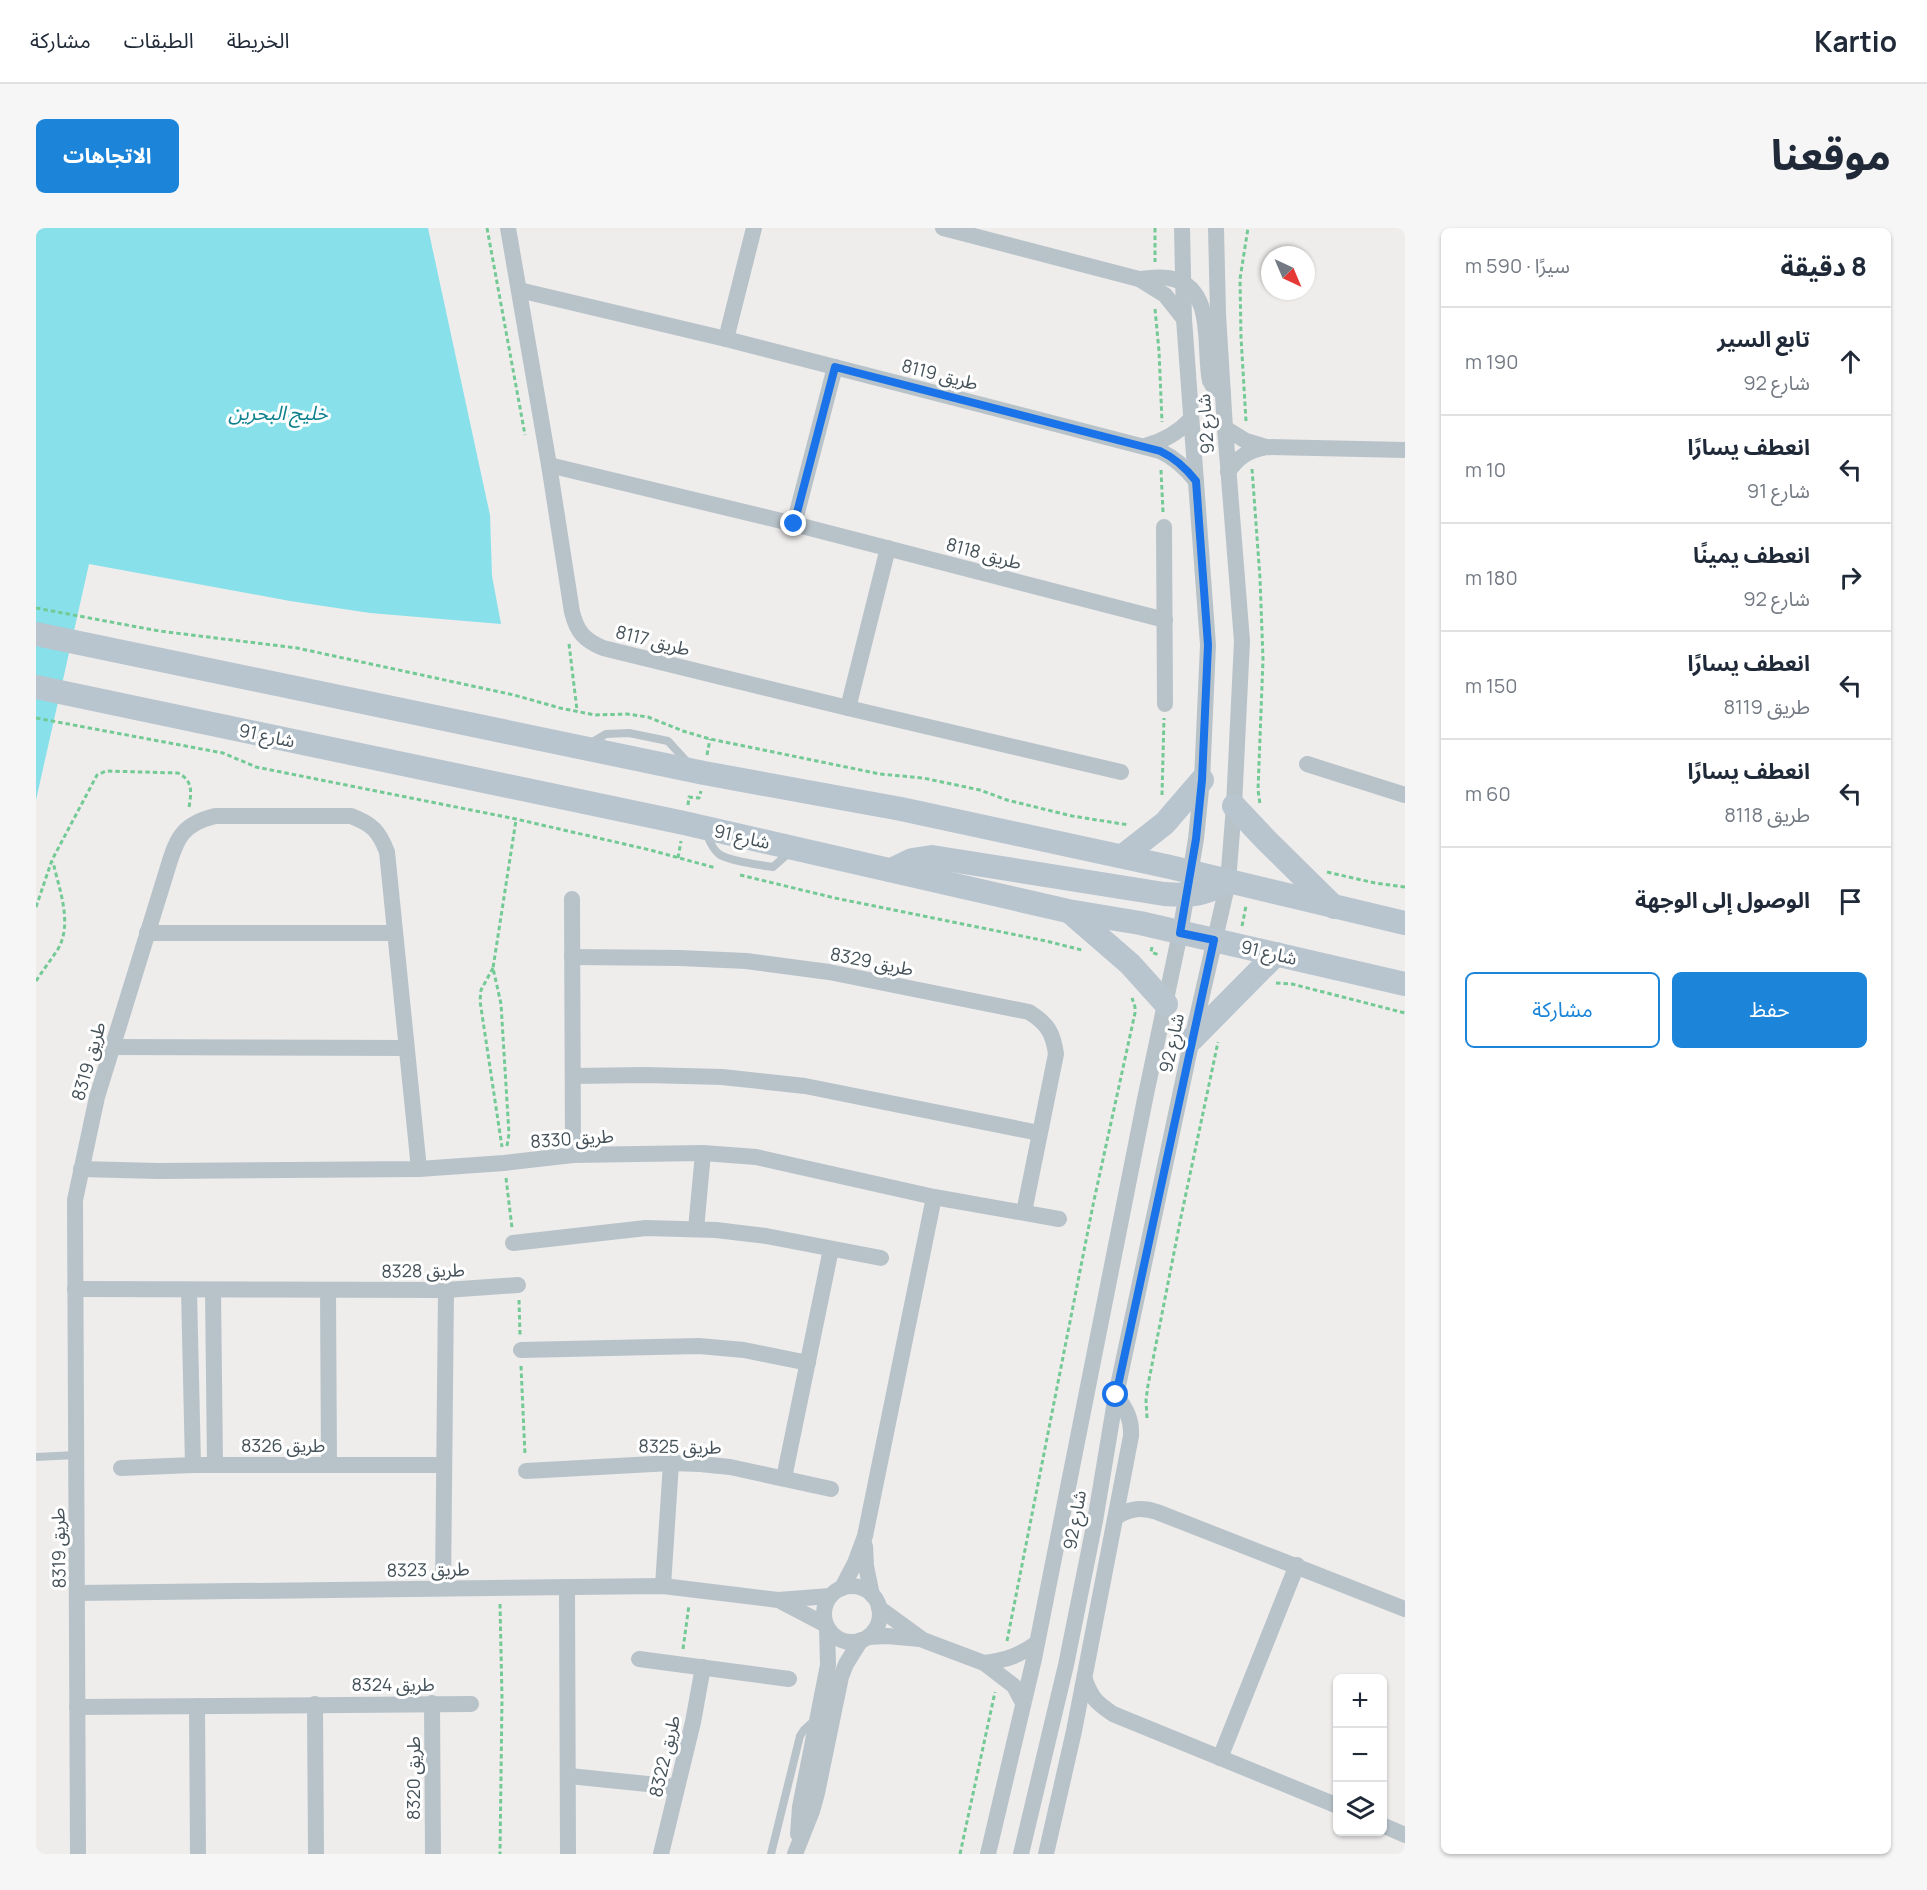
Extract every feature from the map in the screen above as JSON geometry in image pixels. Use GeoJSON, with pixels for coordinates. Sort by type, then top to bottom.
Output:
{"type":"FeatureCollection","features":[{"type":"Feature","properties":{"kind":"street","name":"طريق 8117"},"geometry":{"type":"LineString","coordinates":[[508,228],[572,612],[576,626],[591,642],[603,648],[1121,772]]}},
{"type":"Feature","properties":{"kind":"street"},"geometry":{"type":"LineString","coordinates":[[726,339],[754,228]]}},
{"type":"Feature","properties":{"kind":"street"},"geometry":{"type":"LineString","coordinates":[[943,228],[1149,281],[1171,278],[1183,283],[1201,305],[1210,381],[1223,393]]}},
{"type":"Feature","properties":{"kind":"street","name":"شارع 92"},"geometry":{"type":"LineString","coordinates":[[988,1854],[1037,1643],[1190,884],[1202,780],[1208,645],[1184,319],[1182,228]]}},
{"type":"Feature","properties":{"kind":"street","name":"شارع 92"},"geometry":{"type":"LineString","coordinates":[[1021,1854],[1066,1665],[1095,1521],[1116,1395],[1228,882],[1242,641],[1225,428],[1218,314],[1216,228]]}},
{"type":"Feature","properties":{"kind":"street"},"geometry":{"type":"LineString","coordinates":[[1149,281],[1176,306],[1184,319]]}},
{"type":"Feature","properties":{"kind":"street","name":"طريق 8119"},"geometry":{"type":"LineString","coordinates":[[519,290],[1156,446],[1186,468],[1196,481]]}},
{"type":"Feature","properties":{"kind":"street"},"geometry":{"type":"LineString","coordinates":[[794,524],[835,367]]}},
{"type":"Feature","properties":{"kind":"street"},"geometry":{"type":"LineString","coordinates":[[1156,446],[1182,429],[1191,419]]}},
{"type":"Feature","properties":{"kind":"street"},"geometry":{"type":"LineString","coordinates":[[1225,428],[1254,446],[1405,450]]}},
{"type":"Feature","properties":{"kind":"street"},"geometry":{"type":"LineString","coordinates":[[1228,472],[1238,459],[1254,446]]}},
{"type":"Feature","properties":{"kind":"street","name":"طريق 8118"},"geometry":{"type":"LineString","coordinates":[[549,465],[794,524],[1165,620]]}},
{"type":"Feature","properties":{"kind":"street"},"geometry":{"type":"LineString","coordinates":[[1164,527],[1165,704]]}},
{"type":"Feature","properties":{"kind":"street"},"geometry":{"type":"LineString","coordinates":[[848,708],[888,548]]}},
{"type":"Feature","properties":{"kind":"street"},"geometry":{"type":"LineString","coordinates":[[36,634],[699,772],[901,809],[1123,856],[1190,884],[1200,894],[1228,882],[1405,923]]}},
{"type":"Feature","properties":{"kind":"street","name":"شارع 91"},"geometry":{"type":"LineString","coordinates":[[36,687],[693,825],[1068,911],[1140,923],[1405,984]]}},
{"type":"Feature","properties":{"kind":"street"},"geometry":{"type":"LineString","coordinates":[[1307,764],[1405,795]]}},
{"type":"Feature","properties":{"kind":"street"},"geometry":{"type":"LineString","coordinates":[[1123,856],[1165,823],[1202,780]]}},
{"type":"Feature","properties":{"kind":"street"},"geometry":{"type":"LineString","coordinates":[[1234,806],[1334,907]]}},
{"type":"Feature","properties":{"kind":"street"},"geometry":{"type":"LineString","coordinates":[[184,831],[199,820],[215,816],[351,816],[375,829],[387,852],[418,1169]]}},
{"type":"Feature","properties":{"kind":"street","name":"طريق 8319"},"geometry":{"type":"LineString","coordinates":[[78,1854],[75,1200],[97,1097],[176,842],[184,831]]}},
{"type":"Feature","properties":{"kind":"street"},"geometry":{"type":"LineString","coordinates":[[891,870],[912,860],[932,857],[1164,894],[1190,884]]}},
{"type":"Feature","properties":{"kind":"street"},"geometry":{"type":"LineString","coordinates":[[572,899],[573,1155]]}},
{"type":"Feature","properties":{"kind":"street"},"geometry":{"type":"LineString","coordinates":[[1068,911],[1130,964],[1166,1004]]}},
{"type":"Feature","properties":{"kind":"street"},"geometry":{"type":"LineString","coordinates":[[147,933],[394,933]]}},
{"type":"Feature","properties":{"kind":"street"},"geometry":{"type":"LineString","coordinates":[[1192,1040],[1276,954]]}},
{"type":"Feature","properties":{"kind":"street","name":"طريق 8329"},"geometry":{"type":"LineString","coordinates":[[572,957],[746,961],[829,972],[1029,1012],[1048,1028],[1054,1039],[1056,1054],[1024,1212]]}},
{"type":"Feature","properties":{"kind":"street"},"geometry":{"type":"LineString","coordinates":[[112,1047],[406,1048]]}},
{"type":"Feature","properties":{"kind":"street"},"geometry":{"type":"LineString","coordinates":[[573,1076],[722,1077],[805,1086],[1039,1133]]}},
{"type":"Feature","properties":{"kind":"street"},"geometry":{"type":"LineString","coordinates":[[696,1229],[703,1153]]}},
{"type":"Feature","properties":{"kind":"street","name":"طريق 8330"},"geometry":{"type":"LineString","coordinates":[[81,1169],[158,1171],[418,1169],[573,1155],[703,1153],[756,1157],[934,1197],[1059,1219]]}},
{"type":"Feature","properties":{"kind":"street"},"geometry":{"type":"LineString","coordinates":[[796,1849],[800,1807],[828,1665],[825,1607],[855,1563],[865,1536],[934,1197]]}},
{"type":"Feature","properties":{"kind":"street"},"geometry":{"type":"LineString","coordinates":[[513,1243],[646,1228],[696,1229],[766,1236],[881,1258]]}},
{"type":"Feature","properties":{"kind":"street"},"geometry":{"type":"LineString","coordinates":[[784,1478],[831,1249]]}},
{"type":"Feature","properties":{"kind":"street","name":"طريق 8328"},"geometry":{"type":"LineString","coordinates":[[75,1289],[446,1290],[518,1286]]}},
{"type":"Feature","properties":{"kind":"street"},"geometry":{"type":"LineString","coordinates":[[189,1290],[193,1465]]}},
{"type":"Feature","properties":{"kind":"street"},"geometry":{"type":"LineString","coordinates":[[213,1290],[215,1465]]}},
{"type":"Feature","properties":{"kind":"street"},"geometry":{"type":"LineString","coordinates":[[328,1290],[329,1465]]}},
{"type":"Feature","properties":{"kind":"street"},"geometry":{"type":"LineString","coordinates":[[443,1588],[446,1290]]}},
{"type":"Feature","properties":{"kind":"street"},"geometry":{"type":"LineString","coordinates":[[521,1350],[699,1346],[744,1350],[808,1363]]}},
{"type":"Feature","properties":{"kind":"street"},"geometry":{"type":"LineString","coordinates":[[1046,1854],[1085,1680],[1123,1485],[1132,1425],[1129,1414],[1116,1395]]}},
{"type":"Feature","properties":{"kind":"street"},"geometry":{"type":"LineString","coordinates":[[663,1586],[671,1462]]}},
{"type":"Feature","properties":{"kind":"street","name":"طريق 8325"},"geometry":{"type":"LineString","coordinates":[[526,1471],[671,1462],[730,1467],[831,1489]]}},
{"type":"Feature","properties":{"kind":"street","name":"طريق 8326"},"geometry":{"type":"LineString","coordinates":[[121,1468],[193,1465],[444,1465]]}},
{"type":"Feature","properties":{"kind":"street"},"geometry":{"type":"LineString","coordinates":[[1123,1485],[1139,1501],[1157,1512],[1404,1606]]}},
{"type":"Feature","properties":{"kind":"street"},"geometry":{"type":"LineString","coordinates":[[1116,1517],[1126,1511],[1136,1509],[1157,1512]]}},
{"type":"Feature","properties":{"kind":"street"},"geometry":{"type":"LineString","coordinates":[[796,1849],[817,1793],[841,1677],[846,1664],[878,1624],[876,1601],[866,1566],[865,1536]]}},
{"type":"Feature","properties":{"kind":"street"},"geometry":{"type":"LineString","coordinates":[[1220,1758],[1297,1565]]}},
{"type":"Feature","properties":{"kind":"street","name":"طريق 8323"},"geometry":{"type":"LineString","coordinates":[[78,1593],[663,1586],[778,1600],[804,1600],[836,1592]]}},
{"type":"Feature","properties":{"kind":"street"},"geometry":{"type":"LineString","coordinates":[[836,1592],[858,1587],[924,1640]]}},
{"type":"Feature","properties":{"kind":"street"},"geometry":{"type":"LineString","coordinates":[[567,1588],[568,1854]]}},
{"type":"Feature","properties":{"kind":"street","name":"طريق 8323"},"geometry":{"type":"LineString","coordinates":[[778,1600],[826,1626]]}},
{"type":"Feature","properties":{"kind":"street"},"geometry":{"type":"LineString","coordinates":[[826,1626],[831,1634],[845,1642],[887,1636],[924,1640],[984,1663],[1001,1667],[1023,1703]]}},
{"type":"Feature","properties":{"kind":"street"},"geometry":{"type":"LineString","coordinates":[[1001,1667],[1037,1643]]}},
{"type":"Feature","properties":{"kind":"street"},"geometry":{"type":"LineString","coordinates":[[639,1659],[789,1679]]}},
{"type":"Feature","properties":{"kind":"street","name":"طريق 8322"},"geometry":{"type":"LineString","coordinates":[[661,1854],[693,1722],[703,1667]]}},
{"type":"Feature","properties":{"kind":"street"},"geometry":{"type":"LineString","coordinates":[[1085,1680],[1094,1701],[1113,1714],[1333,1804]]}},
{"type":"Feature","properties":{"kind":"street","name":"طريق 8324"},"geometry":{"type":"LineString","coordinates":[[77,1707],[432,1702],[471,1704]]}},
{"type":"Feature","properties":{"kind":"street","name":"طريق 8320"},"geometry":{"type":"LineString","coordinates":[[432,1702],[433,1854]]}},
{"type":"Feature","properties":{"kind":"street"},"geometry":{"type":"LineString","coordinates":[[315,1704],[316,1854]]}},
{"type":"Feature","properties":{"kind":"street"},"geometry":{"type":"LineString","coordinates":[[197,1706],[198,1854]]}},
{"type":"Feature","properties":{"kind":"street"},"geometry":{"type":"LineString","coordinates":[[1074,1731],[1082,1719],[1089,1714],[1113,1714]]}},
{"type":"Feature","properties":{"kind":"street"},"geometry":{"type":"LineString","coordinates":[[569,1776],[677,1787]]}},
{"type":"Feature","properties":{"kind":"street"},"geometry":{"type":"LineString","coordinates":[[1387,1827],[1405,1834]]}},
{"type":"Feature","properties":{"kind":"lane"},"geometry":{"type":"LineString","coordinates":[[36,1457],[76,1455]]}},
{"type":"Feature","properties":{"kind":"lane"},"geometry":{"type":"LineString","coordinates":[[771,1854],[800,1736],[818,1717]]}},
{"type":"Feature","properties":{"kind":"path"},"geometry":{"type":"LineString","coordinates":[[1155,228],[1149,281],[1159,351],[1156,446],[1164,527]]}},
{"type":"Feature","properties":{"kind":"path"},"geometry":{"type":"LineString","coordinates":[[1248,228],[1240,279],[1241,337],[1246,407],[1254,446],[1260,578],[1263,659],[1258,790],[1260,807]]}},
{"type":"Feature","properties":{"kind":"path"},"geometry":{"type":"LineString","coordinates":[[36,608],[159,631],[297,648],[595,715],[627,714],[648,717],[710,739],[880,774],[923,778],[980,790],[1007,800],[1072,816],[1131,825]]}},
{"type":"Feature","properties":{"kind":"path"},"geometry":{"type":"LineString","coordinates":[[1161,799],[1164,781],[1165,704]]}},
{"type":"Feature","properties":{"kind":"path"},"geometry":{"type":"LineString","coordinates":[[36,718],[223,753],[256,766],[516,819],[717,868]]}},
{"type":"Feature","properties":{"kind":"path"},"geometry":{"type":"LineString","coordinates":[[678,858],[693,825],[689,797],[699,798],[699,772],[710,739]]}},
{"type":"Feature","properties":{"kind":"path"},"geometry":{"type":"LineString","coordinates":[[36,908],[52,860],[98,775],[106,771],[178,773],[185,777],[191,787],[184,831]]}},
{"type":"Feature","properties":{"kind":"path"},"geometry":{"type":"LineString","coordinates":[[504,1163],[509,1134],[501,1004],[493,968],[516,819]]}},
{"type":"Feature","properties":{"kind":"path"},"geometry":{"type":"LineString","coordinates":[[36,981],[59,948],[64,929],[63,906],[52,860]]}},
{"type":"Feature","properties":{"kind":"path"},"geometry":{"type":"LineString","coordinates":[[1321,870],[1375,883],[1405,887]]}},
{"type":"Feature","properties":{"kind":"path"},"geometry":{"type":"LineString","coordinates":[[735,874],[835,898],[1046,941],[1088,952]]}},
{"type":"Feature","properties":{"kind":"path"},"geometry":{"type":"LineString","coordinates":[[493,968],[480,990],[480,1000],[504,1163],[513,1243]]}},
{"type":"Feature","properties":{"kind":"path"},"geometry":{"type":"LineString","coordinates":[[1275,984],[1292,984],[1405,1013]]}},
{"type":"Feature","properties":{"kind":"path"},"geometry":{"type":"LineString","coordinates":[[960,1854],[1001,1667],[1093,1205],[1135,1013],[1130,995]]}},
{"type":"Feature","properties":{"kind":"path"},"geometry":{"type":"LineString","coordinates":[[1148,1422],[1146,1400],[1148,1385],[1181,1217],[1220,1038]]}},
{"type":"Feature","properties":{"kind":"path"},"geometry":{"type":"LineString","coordinates":[[518,1286],[526,1471]]}},
{"type":"Feature","properties":{"kind":"path"},"geometry":{"type":"LineString","coordinates":[[500,1588],[501,1854]]}},
{"type":"Feature","properties":{"kind":"path"},"geometry":{"type":"LineString","coordinates":[[681,1665],[691,1589]]}},
{"type":"Feature","properties":{"kind":"water","name":"خليج البحرين"},"geometry":{"type":"Polygon","coordinates":[[[36,228],[428,228],[490,515],[492,576],[501,624],[370,613],[290,601],[89,564],[36,800],[36,228]]]}},
{"type":"Feature","properties":{"kind":"route"},"geometry":{"type":"LineString","coordinates":[[794,524],[835,367],[1160,451],[1174,458],[1186,468],[1196,481],[1208,645],[1202,780],[1188,895],[1180,933],[1214,940],[1116,1395]]}}]}
